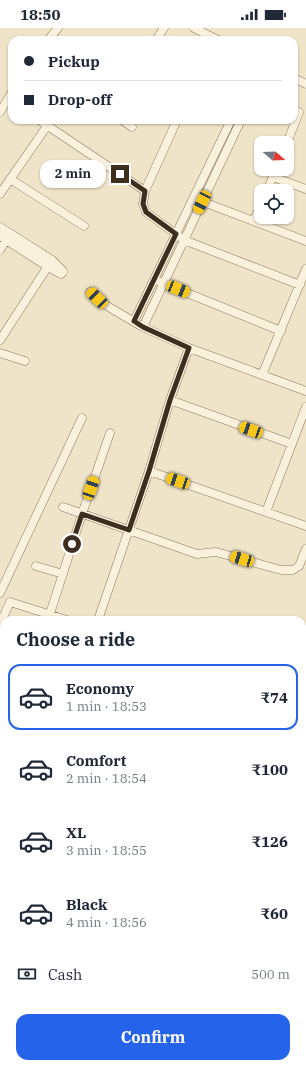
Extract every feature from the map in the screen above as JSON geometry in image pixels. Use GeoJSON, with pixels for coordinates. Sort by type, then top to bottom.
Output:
{"type":"FeatureCollection","features":[{"type":"Feature","properties":{"kind":"street"},"geometry":{"type":"LineString","coordinates":[[51,36],[58,28]]}},
{"type":"Feature","properties":{"kind":"street"},"geometry":{"type":"LineString","coordinates":[[194,28],[210,36]]}},
{"type":"Feature","properties":{"kind":"street"},"geometry":{"type":"LineString","coordinates":[[0,112],[8,101]]}},
{"type":"Feature","properties":{"kind":"street"},"geometry":{"type":"LineString","coordinates":[[44,124],[145,191]]}},
{"type":"Feature","properties":{"kind":"street"},"geometry":{"type":"LineString","coordinates":[[128,124],[132,127]]}},
{"type":"Feature","properties":{"kind":"street"},"geometry":{"type":"LineString","coordinates":[[175,124],[145,191],[143,204],[146,212],[184,240],[300,285]]}},
{"type":"Feature","properties":{"kind":"street"},"geometry":{"type":"LineString","coordinates":[[134,321],[229,124]]}},
{"type":"Feature","properties":{"kind":"street"},"geometry":{"type":"LineString","coordinates":[[143,327],[239,124]]}},
{"type":"Feature","properties":{"kind":"street"},"geometry":{"type":"LineString","coordinates":[[290,136],[295,124]]}},
{"type":"Feature","properties":{"kind":"street"},"geometry":{"type":"LineString","coordinates":[[0,194],[47,126]]}},
{"type":"Feature","properties":{"kind":"street"},"geometry":{"type":"LineString","coordinates":[[281,176],[306,189]]}},
{"type":"Feature","properties":{"kind":"street"},"geometry":{"type":"LineString","coordinates":[[10,179],[84,226]]}},
{"type":"Feature","properties":{"kind":"street"},"geometry":{"type":"LineString","coordinates":[[193,198],[254,220]]}},
{"type":"Feature","properties":{"kind":"street"},"geometry":{"type":"LineString","coordinates":[[264,224],[306,241]]}},
{"type":"Feature","properties":{"kind":"street"},"geometry":{"type":"LineString","coordinates":[[0,227],[5,236],[50,264],[0,340]]}},
{"type":"Feature","properties":{"kind":"street"},"geometry":{"type":"LineString","coordinates":[[0,250],[5,236]]}},
{"type":"Feature","properties":{"kind":"street"},"geometry":{"type":"LineString","coordinates":[[262,375],[306,269]]}},
{"type":"Feature","properties":{"kind":"street"},"geometry":{"type":"LineString","coordinates":[[154,279],[163,284],[281,331]]}},
{"type":"Feature","properties":{"kind":"street"},"geometry":{"type":"LineString","coordinates":[[90,292],[112,309],[143,327],[189,348],[306,392]]}},
{"type":"Feature","properties":{"kind":"street"},"geometry":{"type":"LineString","coordinates":[[99,616],[149,471],[170,400],[189,348]]}},
{"type":"Feature","properties":{"kind":"street"},"geometry":{"type":"LineString","coordinates":[[0,353],[24,361]]}},
{"type":"Feature","properties":{"kind":"street"},"geometry":{"type":"LineString","coordinates":[[170,400],[292,444]]}},
{"type":"Feature","properties":{"kind":"street"},"geometry":{"type":"LineString","coordinates":[[266,512],[306,407]]}},
{"type":"Feature","properties":{"kind":"street"},"geometry":{"type":"LineString","coordinates":[[0,593],[82,418]]}},
{"type":"Feature","properties":{"kind":"street"},"geometry":{"type":"LineString","coordinates":[[49,616],[110,433]]}},
{"type":"Feature","properties":{"kind":"street"},"geometry":{"type":"LineString","coordinates":[[149,471],[306,526]]}},
{"type":"Feature","properties":{"kind":"street"},"geometry":{"type":"LineString","coordinates":[[63,507],[197,554],[216,552],[281,570],[293,570],[299,566],[306,549]]}},
{"type":"Feature","properties":{"kind":"street"},"geometry":{"type":"LineString","coordinates":[[36,566],[63,574]]}},
{"type":"Feature","properties":{"kind":"street"},"geometry":{"type":"LineString","coordinates":[[4,616],[10,602],[46,616]]}},
{"type":"Feature","properties":{"kind":"route"},"geometry":{"type":"LineString","coordinates":[[72,544],[82,514],[129,530],[149,471],[170,400],[189,348],[143,327],[134,321],[176,234],[146,212],[143,204],[145,191],[120,174]]}}]}
